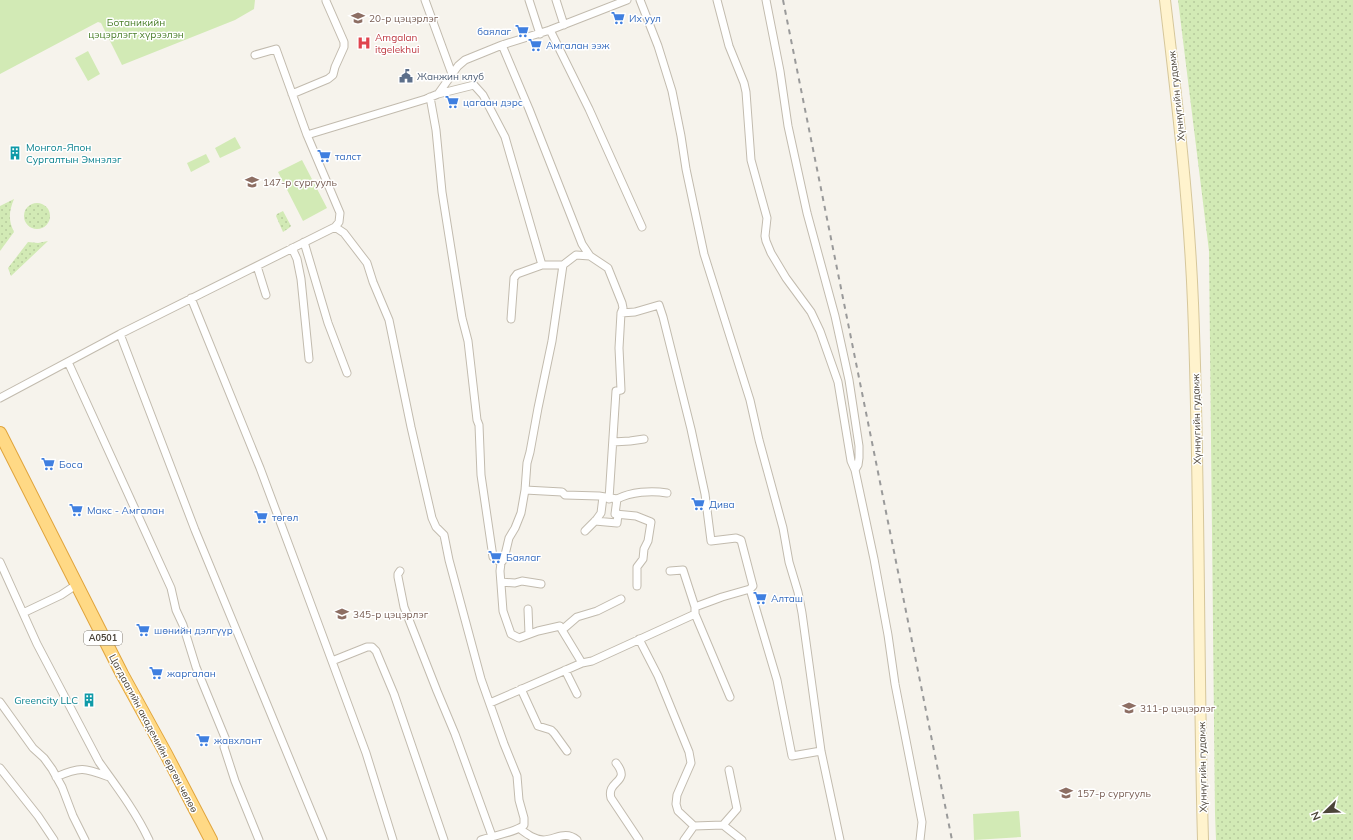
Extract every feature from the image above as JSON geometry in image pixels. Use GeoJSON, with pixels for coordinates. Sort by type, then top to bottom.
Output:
{"type":"FeatureCollection","features":[{"type":"Feature","properties":{"kind":"highway","name":"Цагдаагийн академийн өргөн чөлөө"},"geometry":{"type":"LineString","coordinates":[[2,441],[122,674],[211,840]]}},
{"type":"Feature","properties":{"kind":"main road","name":"Хүннүгийн гудамж"},"geometry":{"type":"LineString","coordinates":[[1165,0],[1185,176],[1193,302],[1203,840]]}},
{"type":"Feature","properties":{"kind":"street"},"geometry":{"type":"LineString","coordinates":[[425,0],[452,74]]}},
{"type":"Feature","properties":{"kind":"street"},"geometry":{"type":"LineString","coordinates":[[528,0],[540,34]]}},
{"type":"Feature","properties":{"kind":"street"},"geometry":{"type":"LineString","coordinates":[[556,0],[564,25]]}},
{"type":"Feature","properties":{"kind":"street"},"geometry":{"type":"LineString","coordinates":[[438,94],[458,66],[465,60],[502,45],[540,34],[627,0]]}},
{"type":"Feature","properties":{"kind":"street"},"geometry":{"type":"LineString","coordinates":[[640,0],[658,46],[672,91],[686,169],[704,254],[747,391],[783,528],[789,562],[798,592],[802,614],[820,751],[840,840]]}},
{"type":"Feature","properties":{"kind":"street"},"geometry":{"type":"LineString","coordinates":[[717,0],[729,46],[744,83],[746,92],[752,160],[767,218],[765,232],[766,241],[771,253],[786,278],[811,312],[820,331],[836,374],[851,461],[855,470],[874,559],[888,635],[894,684],[922,822],[920,840]]}},
{"type":"Feature","properties":{"kind":"street"},"geometry":{"type":"LineString","coordinates":[[766,0],[780,71],[788,126],[807,213],[835,316],[849,380],[859,446],[858,465],[855,470]]}},
{"type":"Feature","properties":{"kind":"street"},"geometry":{"type":"LineString","coordinates":[[292,94],[328,79],[333,75],[344,47],[344,42],[326,1]]}},
{"type":"Feature","properties":{"kind":"street"},"geometry":{"type":"LineString","coordinates":[[550,30],[589,109],[642,227]]}},
{"type":"Feature","properties":{"kind":"street"},"geometry":{"type":"LineString","coordinates":[[502,45],[529,108],[582,244],[590,256],[608,268],[623,308],[621,313],[619,348],[621,390],[616,391],[609,484],[601,513],[585,531]]}},
{"type":"Feature","properties":{"kind":"street"},"geometry":{"type":"LineString","coordinates":[[0,398],[120,334],[335,227],[339,222],[340,213],[307,135],[276,49],[255,55]]}},
{"type":"Feature","properties":{"kind":"street"},"geometry":{"type":"LineString","coordinates":[[307,135],[438,94],[474,85],[483,95],[504,138],[542,265]]}},
{"type":"Feature","properties":{"kind":"street"},"geometry":{"type":"LineString","coordinates":[[430,97],[436,130],[442,192],[462,318],[468,341],[477,420],[480,425],[481,475],[493,557],[501,563]]}},
{"type":"Feature","properties":{"kind":"street"},"geometry":{"type":"LineString","coordinates":[[335,227],[344,232],[367,263],[373,282],[389,320],[427,500],[436,527],[444,535],[449,560],[474,654],[517,776],[519,800],[524,818],[524,825],[520,829],[481,840]]}},
{"type":"Feature","properties":{"kind":"street"},"geometry":{"type":"LineString","coordinates":[[304,242],[328,323],[347,373]]}},
{"type":"Feature","properties":{"kind":"street"},"geometry":{"type":"LineString","coordinates":[[292,248],[297,259],[301,279],[309,359]]}},
{"type":"Feature","properties":{"kind":"street"},"geometry":{"type":"LineString","coordinates":[[511,319],[514,278],[517,274],[542,265],[563,264],[576,255],[590,256]]}},
{"type":"Feature","properties":{"kind":"street"},"geometry":{"type":"LineString","coordinates":[[563,264],[552,341],[527,463],[526,490],[521,513],[516,528],[509,538],[500,571],[503,611],[511,634],[519,638],[560,626],[582,663]]}},
{"type":"Feature","properties":{"kind":"street"},"geometry":{"type":"LineString","coordinates":[[257,266],[266,295]]}},
{"type":"Feature","properties":{"kind":"street"},"geometry":{"type":"LineString","coordinates":[[191,298],[260,468],[332,661],[366,753],[393,840]]}},
{"type":"Feature","properties":{"kind":"street"},"geometry":{"type":"LineString","coordinates":[[621,313],[635,312],[659,306],[691,429],[705,494],[711,541],[736,538],[741,540],[753,586],[750,589],[777,680],[792,756],[820,751]]}},
{"type":"Feature","properties":{"kind":"street"},"geometry":{"type":"LineString","coordinates":[[120,334],[195,530],[323,840]]}},
{"type":"Feature","properties":{"kind":"street"},"geometry":{"type":"LineString","coordinates":[[68,362],[170,588],[196,667],[226,740],[224,747],[235,781],[259,840]]}},
{"type":"Feature","properties":{"kind":"street"},"geometry":{"type":"LineString","coordinates":[[613,442],[644,439]]}},
{"type":"Feature","properties":{"kind":"street"},"geometry":{"type":"LineString","coordinates":[[526,490],[562,492],[565,495],[617,499],[633,494],[657,491],[667,493]]}},
{"type":"Feature","properties":{"kind":"street"},"geometry":{"type":"LineString","coordinates":[[595,521],[617,523],[617,499]]}},
{"type":"Feature","properties":{"kind":"street"},"geometry":{"type":"LineString","coordinates":[[618,514],[636,516],[651,522],[648,541],[644,548],[643,559],[637,567],[637,586]]}},
{"type":"Feature","properties":{"kind":"street"},"geometry":{"type":"LineString","coordinates":[[0,562],[23,614],[52,673],[100,762],[132,808],[149,840]]}},
{"type":"Feature","properties":{"kind":"street"},"geometry":{"type":"LineString","coordinates":[[670,571],[683,570],[695,610],[730,697]]}},
{"type":"Feature","properties":{"kind":"street"},"geometry":{"type":"LineString","coordinates":[[400,571],[398,577],[404,608],[455,734],[492,836]]}},
{"type":"Feature","properties":{"kind":"street"},"geometry":{"type":"LineString","coordinates":[[501,582],[515,583],[522,581],[541,584]]}},
{"type":"Feature","properties":{"kind":"street"},"geometry":{"type":"LineString","coordinates":[[23,614],[61,595],[76,585]]}},
{"type":"Feature","properties":{"kind":"street"},"geometry":{"type":"LineString","coordinates":[[490,703],[582,663],[592,661],[722,597],[750,589]]}},
{"type":"Feature","properties":{"kind":"street"},"geometry":{"type":"LineString","coordinates":[[562,630],[577,617],[597,611],[621,599]]}},
{"type":"Feature","properties":{"kind":"street"},"geometry":{"type":"LineString","coordinates":[[528,608],[529,634]]}},
{"type":"Feature","properties":{"kind":"street"},"geometry":{"type":"LineString","coordinates":[[639,639],[658,676],[690,752],[691,762],[677,795],[676,804],[678,811],[694,826],[723,825],[742,840]]}},
{"type":"Feature","properties":{"kind":"street"},"geometry":{"type":"LineString","coordinates":[[332,661],[367,647],[372,647],[376,651],[394,694],[444,840]]}},
{"type":"Feature","properties":{"kind":"street"},"geometry":{"type":"LineString","coordinates":[[565,670],[577,694]]}},
{"type":"Feature","properties":{"kind":"street"},"geometry":{"type":"LineString","coordinates":[[522,689],[538,726],[551,730],[567,751]]}},
{"type":"Feature","properties":{"kind":"street"},"geometry":{"type":"LineString","coordinates":[[0,702],[2,711],[33,748],[48,763],[85,840]]}},
{"type":"Feature","properties":{"kind":"street"},"geometry":{"type":"LineString","coordinates":[[616,763],[622,773],[622,776],[611,789],[611,798],[639,840]]}},
{"type":"Feature","properties":{"kind":"street"},"geometry":{"type":"LineString","coordinates":[[0,768],[38,816],[54,840]]}},
{"type":"Feature","properties":{"kind":"street"},"geometry":{"type":"LineString","coordinates":[[56,777],[79,769],[90,770],[109,777]]}},
{"type":"Feature","properties":{"kind":"street"},"geometry":{"type":"LineString","coordinates":[[723,825],[737,809],[729,770]]}},
{"type":"Feature","properties":{"kind":"street"},"geometry":{"type":"LineString","coordinates":[[684,840],[694,826]]}},
{"type":"Feature","properties":{"kind":"street"},"geometry":{"type":"LineString","coordinates":[[520,829],[534,838],[544,840],[564,835],[573,837],[576,840]]}},
{"type":"Feature","properties":{"kind":"green space","name":"Ботаникийн цэцэрлэгт хүрээлэн"},"geometry":{"type":"Polygon","coordinates":[[[0,0],[255,0],[254,9],[235,20],[122,65],[101,23],[98,22],[0,74],[0,0]]]}},
{"type":"Feature","properties":{"kind":"green space"},"geometry":{"type":"Polygon","coordinates":[[[1178,0],[1353,0],[1353,840],[1216,840],[1209,251],[1178,0]]]}},
{"type":"Feature","properties":{"kind":"green space"},"geometry":{"type":"Polygon","coordinates":[[[88,51],[100,74],[88,81],[75,58],[88,51]]]}},
{"type":"Feature","properties":{"kind":"green space"},"geometry":{"type":"Polygon","coordinates":[[[235,137],[241,148],[220,158],[215,148],[235,137]]]}},
{"type":"Feature","properties":{"kind":"green space"},"geometry":{"type":"Polygon","coordinates":[[[206,154],[210,162],[191,172],[187,163],[206,154]]]}},
{"type":"Feature","properties":{"kind":"green space"},"geometry":{"type":"Polygon","coordinates":[[[302,160],[327,208],[303,221],[278,172],[302,160]]]}},
{"type":"Feature","properties":{"kind":"green space"},"geometry":{"type":"Polygon","coordinates":[[[14,199],[10,216],[14,232],[0,251],[0,206],[14,199]]]}},
{"type":"Feature","properties":{"kind":"green space"},"geometry":{"type":"Polygon","coordinates":[[[37,203],[46,207],[50,216],[46,225],[37,229],[28,225],[24,216],[28,207],[37,203]]]}},
{"type":"Feature","properties":{"kind":"green space"},"geometry":{"type":"Polygon","coordinates":[[[283,211],[291,226],[283,232],[276,216],[283,211]]]}},
{"type":"Feature","properties":{"kind":"green space"},"geometry":{"type":"Polygon","coordinates":[[[48,241],[11,276],[8,268],[28,242],[38,243],[48,241]]]}},
{"type":"Feature","properties":{"kind":"green space"},"geometry":{"type":"Polygon","coordinates":[[[1019,811],[1021,837],[974,840],[973,814],[1019,811]]]}},
{"type":"Feature","properties":{"kind":"railway"},"geometry":{"type":"LineString","coordinates":[[783,0],[952,840]]}},
{"type":"Feature","properties":{"kind":"place","name":"20-р цэцэрлэг"},"geometry":{"type":"Point","coordinates":[358,18]}},
{"type":"Feature","properties":{"kind":"place","name":"Их уул"},"geometry":{"type":"Point","coordinates":[618,18]}},
{"type":"Feature","properties":{"kind":"place","name":"баялаг"},"geometry":{"type":"Point","coordinates":[522,31]}},
{"type":"Feature","properties":{"kind":"place","name":"Amgalan itgelekhui"},"geometry":{"type":"Point","coordinates":[364,43]}},
{"type":"Feature","properties":{"kind":"place","name":"Амгалан ээж"},"geometry":{"type":"Point","coordinates":[535,45]}},
{"type":"Feature","properties":{"kind":"place","name":"Жанжин клуб"},"geometry":{"type":"Point","coordinates":[406,76]}},
{"type":"Feature","properties":{"kind":"place","name":"цагаан дэрс"},"geometry":{"type":"Point","coordinates":[452,102]}},
{"type":"Feature","properties":{"kind":"place","name":"Монгол-Япон Сургалтын Эмнэлэг"},"geometry":{"type":"Point","coordinates":[15,153]}},
{"type":"Feature","properties":{"kind":"place","name":"талст"},"geometry":{"type":"Point","coordinates":[324,156]}},
{"type":"Feature","properties":{"kind":"place","name":"147-р сургууль"},"geometry":{"type":"Point","coordinates":[252,182]}},
{"type":"Feature","properties":{"kind":"place","name":"Боса"},"geometry":{"type":"Point","coordinates":[48,464]}},
{"type":"Feature","properties":{"kind":"place","name":"Дива"},"geometry":{"type":"Point","coordinates":[698,504]}},
{"type":"Feature","properties":{"kind":"place","name":"Макс - Амгалан"},"geometry":{"type":"Point","coordinates":[76,510]}},
{"type":"Feature","properties":{"kind":"place","name":"төгөл"},"geometry":{"type":"Point","coordinates":[261,517]}},
{"type":"Feature","properties":{"kind":"place","name":"Баялаг"},"geometry":{"type":"Point","coordinates":[495,557]}},
{"type":"Feature","properties":{"kind":"place","name":"Алташ"},"geometry":{"type":"Point","coordinates":[760,598]}},
{"type":"Feature","properties":{"kind":"place","name":"345-р цэцэрлэг"},"geometry":{"type":"Point","coordinates":[342,614]}},
{"type":"Feature","properties":{"kind":"place","name":"шөнийн дэлгүүр"},"geometry":{"type":"Point","coordinates":[143,630]}},
{"type":"Feature","properties":{"kind":"place","name":"жаргалан"},"geometry":{"type":"Point","coordinates":[156,673]}},
{"type":"Feature","properties":{"kind":"place","name":"Greencity LLC"},"geometry":{"type":"Point","coordinates":[89,700]}},
{"type":"Feature","properties":{"kind":"place","name":"311-р цэцэрлэг"},"geometry":{"type":"Point","coordinates":[1129,708]}},
{"type":"Feature","properties":{"kind":"place","name":"жавхлант"},"geometry":{"type":"Point","coordinates":[203,740]}},
{"type":"Feature","properties":{"kind":"place","name":"157-р сургууль"},"geometry":{"type":"Point","coordinates":[1066,793]}}]}
